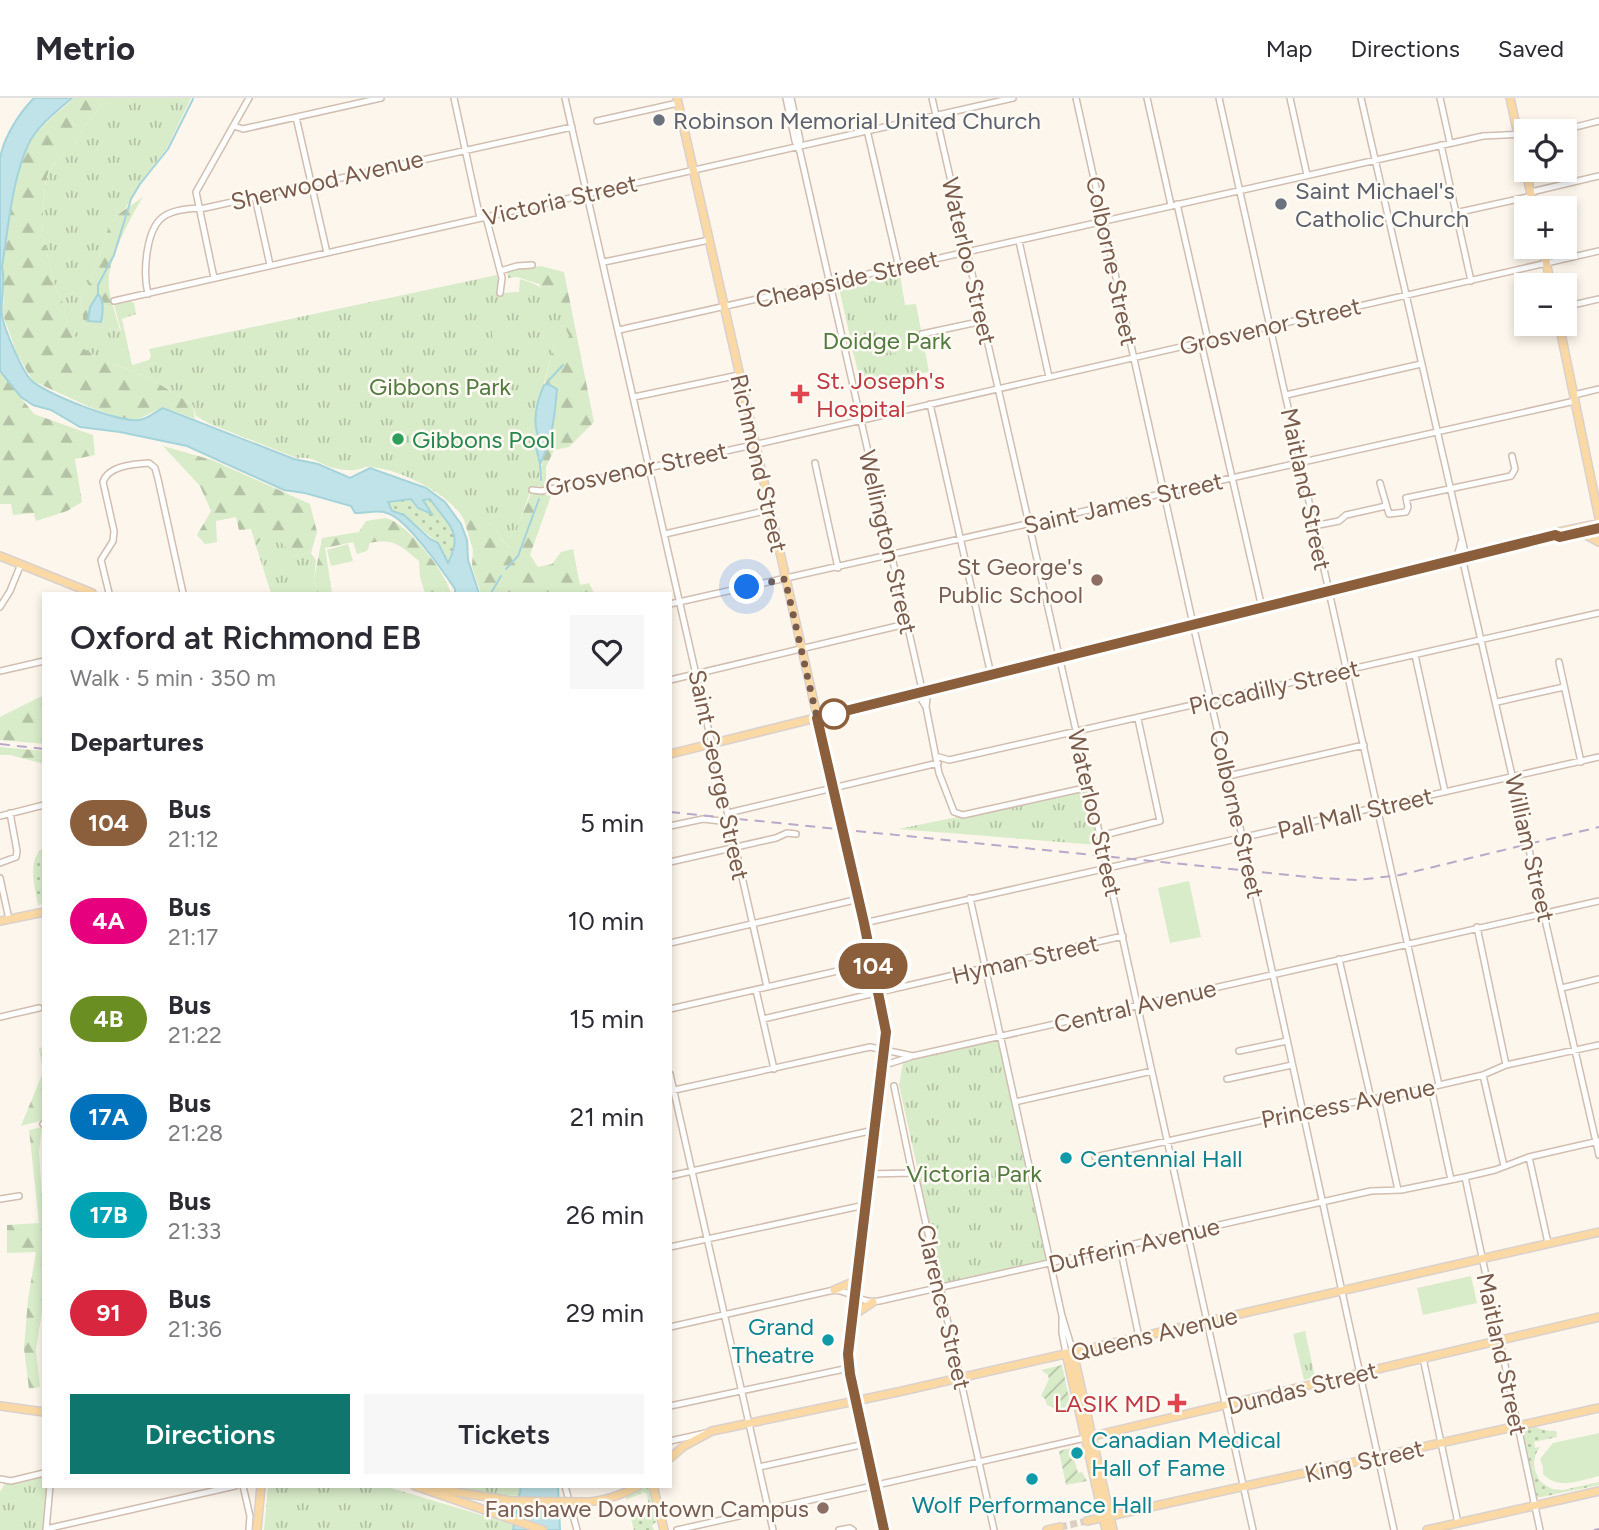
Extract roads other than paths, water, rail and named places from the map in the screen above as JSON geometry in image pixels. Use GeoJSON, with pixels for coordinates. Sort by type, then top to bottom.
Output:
{"type":"FeatureCollection","features":[{"type":"Feature","properties":{"kind":"main road"},"geometry":{"type":"LineString","coordinates":[[1510,98],[1517,119]]}},
{"type":"Feature","properties":{"kind":"main road","name":"Richmond Street"},"geometry":{"type":"LineString","coordinates":[[678,100],[886,1028],[853,1295],[849,1368],[884,1530]]}},
{"type":"Feature","properties":{"kind":"main road"},"geometry":{"type":"LineString","coordinates":[[1529,182],[1531,194]]}},
{"type":"Feature","properties":{"kind":"main road"},"geometry":{"type":"LineString","coordinates":[[1545,259],[1548,273]]}},
{"type":"Feature","properties":{"kind":"main road"},"geometry":{"type":"LineString","coordinates":[[1561,336],[1599,518]]}},
{"type":"Feature","properties":{"kind":"main road"},"geometry":{"type":"LineString","coordinates":[[672,754],[1555,535],[1558,532],[1592,525],[1599,527]]}},
{"type":"Feature","properties":{"kind":"main road"},"geometry":{"type":"LineString","coordinates":[[1555,535],[1560,537],[1599,527]]}},
{"type":"Feature","properties":{"kind":"main road"},"geometry":{"type":"LineString","coordinates":[[1580,533],[1599,542]]}},
{"type":"Feature","properties":{"kind":"main road"},"geometry":{"type":"LineString","coordinates":[[0,556],[90,592]]}},
{"type":"Feature","properties":{"kind":"main road"},"geometry":{"type":"LineString","coordinates":[[0,921],[42,912]]}},
{"type":"Feature","properties":{"kind":"main road","name":"Queens Avenue"},"geometry":{"type":"LineString","coordinates":[[672,1456],[684,1446],[709,1433],[749,1423],[1343,1292],[1599,1232]]}},
{"type":"Feature","properties":{"kind":"main road"},"geometry":{"type":"LineString","coordinates":[[834,1290],[855,1281]]}},
{"type":"Feature","properties":{"kind":"main road"},"geometry":{"type":"LineString","coordinates":[[851,1317],[873,1303]]}},
{"type":"Feature","properties":{"kind":"main road","name":"Dundas Street"},"geometry":{"type":"LineString","coordinates":[[1089,1438],[1599,1317]]}},
{"type":"Feature","properties":{"kind":"main road"},"geometry":{"type":"LineString","coordinates":[[1070,1352],[1107,1516],[1114,1530]]}},
{"type":"Feature","properties":{"kind":"main road"},"geometry":{"type":"LineString","coordinates":[[0,1406],[42,1412]]}},
{"type":"Feature","properties":{"kind":"main road","name":"King Street"},"geometry":{"type":"LineString","coordinates":[[1087,1521],[1599,1408]]}},
{"type":"Feature","properties":{"kind":"main road"},"geometry":{"type":"LineString","coordinates":[[257,1530],[261,1488]]}},
{"type":"Feature","properties":{"kind":"main road"},"geometry":{"type":"LineString","coordinates":[[424,1488],[542,1530]]}},
{"type":"Feature","properties":{"kind":"main road"},"geometry":{"type":"LineString","coordinates":[[429,1489],[513,1501],[594,1502],[633,1488]]}},
{"type":"Feature","properties":{"kind":"main road"},"geometry":{"type":"LineString","coordinates":[[654,1488],[664,1530]]}},
{"type":"Feature","properties":{"kind":"main road"},"geometry":{"type":"LineString","coordinates":[[1427,1530],[1599,1491]]}},
{"type":"Feature","properties":{"kind":"main road"},"geometry":{"type":"LineString","coordinates":[[1106,1530],[1107,1516]]}},
{"type":"Feature","properties":{"kind":"main road"},"geometry":{"type":"LineString","coordinates":[[1047,1530],[1060,1527]]}},
{"type":"Feature","properties":{"kind":"street"},"geometry":{"type":"LineString","coordinates":[[214,278],[198,208],[197,189],[249,98]]}},
{"type":"Feature","properties":{"kind":"street"},"geometry":{"type":"LineString","coordinates":[[234,126],[243,129],[381,98]]}},
{"type":"Feature","properties":{"kind":"street"},"geometry":{"type":"LineString","coordinates":[[454,98],[483,218],[500,271],[500,293]]}},
{"type":"Feature","properties":{"kind":"street","name":"Saint George Street"},"geometry":{"type":"LineString","coordinates":[[565,98],[767,987]]}},
{"type":"Feature","properties":{"kind":"street","name":"Wellington Street"},"geometry":{"type":"LineString","coordinates":[[788,98],[800,140],[799,146],[906,624],[927,698],[933,750],[945,792],[954,812],[963,815],[1088,787]]}},
{"type":"Feature","properties":{"kind":"street","name":"Waterloo Street"},"geometry":{"type":"LineString","coordinates":[[932,98],[1123,936],[1253,1530]]}},
{"type":"Feature","properties":{"kind":"street","name":"Victoria Street"},"geometry":{"type":"LineString","coordinates":[[114,301],[1003,98],[1013,98]]}},
{"type":"Feature","properties":{"kind":"street","name":"Colborne Street"},"geometry":{"type":"LineString","coordinates":[[1076,98],[1273,975],[1394,1530]]}},
{"type":"Feature","properties":{"kind":"street"},"geometry":{"type":"LineString","coordinates":[[1147,98],[1174,205],[1262,608]]}},
{"type":"Feature","properties":{"kind":"street","name":"Maitland Street"},"geometry":{"type":"LineString","coordinates":[[1219,98],[1440,1085]]}},
{"type":"Feature","properties":{"kind":"street"},"geometry":{"type":"LineString","coordinates":[[1290,98],[1307,175]]}},
{"type":"Feature","properties":{"kind":"street","name":"William Street"},"geometry":{"type":"LineString","coordinates":[[1361,98],[1599,1155]]}},
{"type":"Feature","properties":{"kind":"street"},"geometry":{"type":"LineString","coordinates":[[1440,98],[1450,143]]}},
{"type":"Feature","properties":{"kind":"street"},"geometry":{"type":"LineString","coordinates":[[597,121],[678,100]]}},
{"type":"Feature","properties":{"kind":"street"},"geometry":{"type":"LineString","coordinates":[[296,117],[327,253]]}},
{"type":"Feature","properties":{"kind":"street"},"geometry":{"type":"LineString","coordinates":[[1577,127],[1599,121]]}},
{"type":"Feature","properties":{"kind":"street","name":"Sherwood Avenue"},"geometry":{"type":"LineString","coordinates":[[148,294],[145,258],[156,225],[167,214],[572,127]]}},
{"type":"Feature","properties":{"kind":"street"},"geometry":{"type":"LineString","coordinates":[[867,130],[899,268]]}},
{"type":"Feature","properties":{"kind":"street","name":"Cheapside Street"},"geometry":{"type":"LineString","coordinates":[[619,330],[1490,134],[1514,134]]}},
{"type":"Feature","properties":{"kind":"street"},"geometry":{"type":"LineString","coordinates":[[1441,145],[1471,281]]}},
{"type":"Feature","properties":{"kind":"street"},"geometry":{"type":"LineString","coordinates":[[1455,213],[1599,176]]}},
{"type":"Feature","properties":{"kind":"street"},"geometry":{"type":"LineString","coordinates":[[255,197],[270,265]]}},
{"type":"Feature","properties":{"kind":"street"},"geometry":{"type":"LineString","coordinates":[[604,262],[709,240]]}},
{"type":"Feature","properties":{"kind":"street"},"geometry":{"type":"LineString","coordinates":[[1019,241],[1049,377]]}},
{"type":"Feature","properties":{"kind":"street","name":"Grosvenor Street"},"geometry":{"type":"LineString","coordinates":[[532,490],[541,491],[755,444],[1599,251]]}},
{"type":"Feature","properties":{"kind":"street"},"geometry":{"type":"LineString","coordinates":[[500,271],[517,265],[532,265]]}},
{"type":"Feature","properties":{"kind":"street"},"geometry":{"type":"LineString","coordinates":[[1577,304],[1599,299]]}},
{"type":"Feature","properties":{"kind":"street"},"geometry":{"type":"LineString","coordinates":[[922,334],[983,321]]}},
{"type":"Feature","properties":{"kind":"street"},"geometry":{"type":"LineString","coordinates":[[1286,395],[1421,364]]}},
{"type":"Feature","properties":{"kind":"street"},"geometry":{"type":"LineString","coordinates":[[634,397],[739,375]]}},
{"type":"Feature","properties":{"kind":"street","name":"Saint James Street"},"geometry":{"type":"LineString","coordinates":[[672,604],[1436,433],[1574,398],[1599,388]]}},
{"type":"Feature","properties":{"kind":"street"},"geometry":{"type":"LineString","coordinates":[[930,404],[991,674]]}},
{"type":"Feature","properties":{"kind":"street"},"geometry":{"type":"LineString","coordinates":[[1380,483],[1389,514],[1406,512],[1406,498],[1511,476],[1515,469],[1512,456]]}},
{"type":"Feature","properties":{"kind":"street"},"geometry":{"type":"LineString","coordinates":[[109,592],[102,560],[113,541],[114,531],[103,482],[105,475],[111,471],[149,463],[155,468],[158,479],[183,592]]}},
{"type":"Feature","properties":{"kind":"street"},"geometry":{"type":"LineString","coordinates":[[815,463],[838,568]]}},
{"type":"Feature","properties":{"kind":"street"},"geometry":{"type":"LineString","coordinates":[[1314,526],[1386,506]]}},
{"type":"Feature","properties":{"kind":"street"},"geometry":{"type":"LineString","coordinates":[[665,534],[769,510]]}},
{"type":"Feature","properties":{"kind":"street"},"geometry":{"type":"LineString","coordinates":[[1452,560],[1458,553],[1461,542]]}},
{"type":"Feature","properties":{"kind":"street"},"geometry":{"type":"LineString","coordinates":[[1467,572],[1475,555]]}},
{"type":"Feature","properties":{"kind":"street"},"geometry":{"type":"LineString","coordinates":[[0,607],[21,564]]}},
{"type":"Feature","properties":{"kind":"street","name":"Piccadilly Street"},"geometry":{"type":"LineString","coordinates":[[939,764],[1599,612]]}},
{"type":"Feature","properties":{"kind":"street"},"geometry":{"type":"LineString","coordinates":[[672,679],[906,624]]}},
{"type":"Feature","properties":{"kind":"street"},"geometry":{"type":"LineString","coordinates":[[1415,655],[1445,793]]}},
{"type":"Feature","properties":{"kind":"street"},"geometry":{"type":"LineString","coordinates":[[0,671],[42,661]]}},
{"type":"Feature","properties":{"kind":"street"},"geometry":{"type":"LineString","coordinates":[[1559,662],[1581,762]]}},
{"type":"Feature","properties":{"kind":"street"},"geometry":{"type":"LineString","coordinates":[[1497,702],[1564,687]]}},
{"type":"Feature","properties":{"kind":"street"},"geometry":{"type":"LineString","coordinates":[[1100,835],[1160,821],[1138,719]]}},
{"type":"Feature","properties":{"kind":"street"},"geometry":{"type":"LineString","coordinates":[[1228,776],[1364,745]]}},
{"type":"Feature","properties":{"kind":"street","name":"Pall Mall Street"},"geometry":{"type":"LineString","coordinates":[[864,923],[1599,757]]}},
{"type":"Feature","properties":{"kind":"street"},"geometry":{"type":"LineString","coordinates":[[728,813],[804,795],[832,785],[845,785],[939,764]]}},
{"type":"Feature","properties":{"kind":"street"},"geometry":{"type":"LineString","coordinates":[[0,816],[42,805]]}},
{"type":"Feature","properties":{"kind":"street"},"geometry":{"type":"LineString","coordinates":[[0,863],[16,858],[10,813]]}},
{"type":"Feature","properties":{"kind":"street"},"geometry":{"type":"LineString","coordinates":[[672,826],[703,819],[730,822]]}},
{"type":"Feature","properties":{"kind":"street"},"geometry":{"type":"LineString","coordinates":[[672,862],[787,833],[796,834]]}},
{"type":"Feature","properties":{"kind":"street"},"geometry":{"type":"LineString","coordinates":[[0,878],[9,919]]}},
{"type":"Feature","properties":{"kind":"street"},"geometry":{"type":"LineString","coordinates":[[970,898],[1052,1263],[1062,1316],[1062,1333],[1070,1352]]}},
{"type":"Feature","properties":{"kind":"street"},"geometry":{"type":"LineString","coordinates":[[672,943],[859,899]]}},
{"type":"Feature","properties":{"kind":"street","name":"Central Avenue"},"geometry":{"type":"LineString","coordinates":[[672,1091],[870,1047],[913,1056],[1599,901]]}},
{"type":"Feature","properties":{"kind":"street"},"geometry":{"type":"LineString","coordinates":[[1477,927],[1506,1065]]}},
{"type":"Feature","properties":{"kind":"street","name":"Hyman Street"},"geometry":{"type":"LineString","coordinates":[[763,1019],[1123,936]]}},
{"type":"Feature","properties":{"kind":"street"},"geometry":{"type":"LineString","coordinates":[[1339,959],[1398,1190]]}},
{"type":"Feature","properties":{"kind":"street"},"geometry":{"type":"LineString","coordinates":[[672,1009],[873,963]]}},
{"type":"Feature","properties":{"kind":"street"},"geometry":{"type":"LineString","coordinates":[[1562,988],[1599,979]]}},
{"type":"Feature","properties":{"kind":"street"},"geometry":{"type":"LineString","coordinates":[[756,990],[774,1069]]}},
{"type":"Feature","properties":{"kind":"street"},"geometry":{"type":"LineString","coordinates":[[0,1017],[39,1007]]}},
{"type":"Feature","properties":{"kind":"street"},"geometry":{"type":"LineString","coordinates":[[1239,1051],[1287,1041]]}},
{"type":"Feature","properties":{"kind":"street","name":"Princess Avenue"},"geometry":{"type":"LineString","coordinates":[[1095,1157],[1440,1085],[1483,1075],[1506,1065],[1599,1045]]}},
{"type":"Feature","properties":{"kind":"street"},"geometry":{"type":"LineString","coordinates":[[881,1073],[888,1064],[913,1056]]}},
{"type":"Feature","properties":{"kind":"street"},"geometry":{"type":"LineString","coordinates":[[1227,1079],[1292,1065]]}},
{"type":"Feature","properties":{"kind":"street"},"geometry":{"type":"LineString","coordinates":[[1015,1102],[1152,1071]]}},
{"type":"Feature","properties":{"kind":"street"},"geometry":{"type":"LineString","coordinates":[[1483,1075],[1504,1166]]}},
{"type":"Feature","properties":{"kind":"street","name":"Clarence Street"},"geometry":{"type":"LineString","coordinates":[[894,1086],[994,1530]]}},
{"type":"Feature","properties":{"kind":"street"},"geometry":{"type":"LineString","coordinates":[[1431,1087],[1451,1180]]}},
{"type":"Feature","properties":{"kind":"street"},"geometry":{"type":"LineString","coordinates":[[672,1091],[773,1530]]}},
{"type":"Feature","properties":{"kind":"street"},"geometry":{"type":"LineString","coordinates":[[672,1176],[874,1130]]}},
{"type":"Feature","properties":{"kind":"street","name":"Dufferin Avenue"},"geometry":{"type":"LineString","coordinates":[[873,1303],[1371,1191],[1398,1190],[1465,1177],[1529,1157],[1598,1142]]}},
{"type":"Feature","properties":{"kind":"street"},"geometry":{"type":"LineString","coordinates":[[1529,1157],[1548,1243]]}},
{"type":"Feature","properties":{"kind":"street"},"geometry":{"type":"LineString","coordinates":[[869,1174],[912,1173]]}},
{"type":"Feature","properties":{"kind":"street","name":"Maitland Street"},"geometry":{"type":"LineString","coordinates":[[1465,1177],[1540,1530]]}},
{"type":"Feature","properties":{"kind":"street"},"geometry":{"type":"LineString","coordinates":[[0,1199],[19,1196]]}},
{"type":"Feature","properties":{"kind":"street"},"geometry":{"type":"LineString","coordinates":[[672,1247],[865,1205]]}},
{"type":"Feature","properties":{"kind":"street"},"geometry":{"type":"LineString","coordinates":[[1120,1247],[1139,1337]]}},
{"type":"Feature","properties":{"kind":"street"},"geometry":{"type":"LineString","coordinates":[[672,1327],[834,1290],[846,1291],[863,1301],[873,1303]]}},
{"type":"Feature","properties":{"kind":"street"},"geometry":{"type":"LineString","coordinates":[[1423,1358],[1458,1523]]}},
{"type":"Feature","properties":{"kind":"street"},"geometry":{"type":"LineString","coordinates":[[672,1406],[849,1368]]}},
{"type":"Feature","properties":{"kind":"street","name":"Queens Avenue"},"geometry":{"type":"LineString","coordinates":[[672,1441],[709,1433]]}},
{"type":"Feature","properties":{"kind":"street","name":"Dundas Street"},"geometry":{"type":"LineString","coordinates":[[677,1530],[1089,1438]]}},
{"type":"Feature","properties":{"kind":"street"},"geometry":{"type":"LineString","coordinates":[[759,1467],[864,1444]]}},
{"type":"Feature","properties":{"kind":"street"},"geometry":{"type":"LineString","coordinates":[[0,1479],[11,1481],[42,1473]]}},
{"type":"Feature","properties":{"kind":"street"},"geometry":{"type":"LineString","coordinates":[[50,1488],[46,1530],[226,1488]]}},
{"type":"Feature","properties":{"kind":"street"},"geometry":{"type":"LineString","coordinates":[[243,1488],[250,1516],[249,1530]]}},
{"type":"Feature","properties":{"kind":"street"},"geometry":{"type":"LineString","coordinates":[[565,1488],[577,1530]]}},
{"type":"Feature","properties":{"kind":"street"},"geometry":{"type":"LineString","coordinates":[[839,1530],[853,1530]]}},
{"type":"Feature","properties":{"kind":"water"},"geometry":{"type":"Polygon","coordinates":[[[34,98],[72,98],[42,125],[28,145],[14,189],[2,267],[2,315],[13,348],[30,379],[49,392],[116,417],[139,420],[163,408],[350,478],[370,468],[426,488],[445,502],[461,524],[467,540],[468,560],[479,592],[455,592],[424,546],[404,524],[387,513],[355,513],[351,506],[284,490],[187,446],[80,427],[21,397],[0,371],[0,158],[18,118],[34,98]],[[411,499],[388,502],[392,511],[404,515],[438,543],[448,563],[455,543],[454,535],[430,499],[423,500],[432,514],[418,508],[411,499]]]}},
{"type":"Feature","properties":{"kind":"water"},"geometry":{"type":"Polygon","coordinates":[[[98,294],[103,304],[101,322],[88,321],[90,307],[98,294]]]}},
{"type":"Feature","properties":{"kind":"water"},"geometry":{"type":"Polygon","coordinates":[[[548,384],[557,389],[550,437],[540,464],[536,447],[539,438],[536,412],[544,385],[548,384]]]}},
{"type":"Feature","properties":{"kind":"water"},"geometry":{"type":"Polygon","coordinates":[[[521,1488],[558,1488],[560,1530],[513,1530],[521,1488]]]}},
{"type":"Feature","properties":{"kind":"waterway"},"geometry":{"type":"LineString","coordinates":[[98,294],[98,285],[114,255],[131,199],[168,149],[193,99]]}},
{"type":"Feature","properties":{"kind":"waterway"},"geometry":{"type":"LineString","coordinates":[[548,384],[563,365]]}},
{"type":"Feature","properties":{"kind":"waterway"},"geometry":{"type":"LineString","coordinates":[[540,464],[541,480]]}},
{"type":"Feature","properties":{"kind":"waterway"},"geometry":{"type":"LineString","coordinates":[[506,569],[518,556],[539,499]]}},
{"type":"Feature","properties":{"kind":"waterway"},"geometry":{"type":"LineString","coordinates":[[492,592],[501,576]]}},
{"type":"Feature","properties":{"kind":"tunnel"},"geometry":{"type":"LineString","coordinates":[[1060,1527],[1087,1521]]}},
{"type":"Feature","properties":{"kind":"railway"},"geometry":{"type":"LineString","coordinates":[[0,744],[42,749]]}},
{"type":"Feature","properties":{"kind":"railway"},"geometry":{"type":"LineString","coordinates":[[672,812],[1358,880],[1400,875],[1599,827]]}},
{"type":"Feature","properties":{"kind":"railway"},"geometry":{"type":"LineString","coordinates":[[1594,1530],[1599,1529]]}},
{"type":"Feature","properties":{"kind":"place","name":"Robinson Memorial United Church"},"geometry":{"type":"Point","coordinates":[659,120]}},
{"type":"Feature","properties":{"kind":"place","name":"Saint Michael's Catholic Church"},"geometry":{"type":"Point","coordinates":[1281,204]}},
{"type":"Feature","properties":{"kind":"place","name":"St. Joseph's Hospital"},"geometry":{"type":"Point","coordinates":[800,394]}},
{"type":"Feature","properties":{"kind":"place","name":"Gibbons Pool"},"geometry":{"type":"Point","coordinates":[398,439]}},
{"type":"Feature","properties":{"kind":"place","name":"St George's Public School"},"geometry":{"type":"Point","coordinates":[1097,580]}},
{"type":"Feature","properties":{"kind":"place","name":"Centennial Hall"},"geometry":{"type":"Point","coordinates":[1066,1158]}},
{"type":"Feature","properties":{"kind":"place","name":"Grand Theatre"},"geometry":{"type":"Point","coordinates":[828,1340]}},
{"type":"Feature","properties":{"kind":"place","name":"LASIK MD"},"geometry":{"type":"Point","coordinates":[1177,1403]}},
{"type":"Feature","properties":{"kind":"place","name":"Canadian Medical Hall of Fame"},"geometry":{"type":"Point","coordinates":[1077,1453]}},
{"type":"Feature","properties":{"kind":"place","name":"Wolf Performance Hall"},"geometry":{"type":"Point","coordinates":[1032,1479]}},
{"type":"Feature","properties":{"kind":"place","name":"Fanshawe Downtown Campus"},"geometry":{"type":"Point","coordinates":[823,1508]}},
{"type":"Feature","properties":{"kind":"park label","name":"Doidge Park"},"geometry":{"type":"Point","coordinates":[887,340]}},
{"type":"Feature","properties":{"kind":"park label","name":"Gibbons Park"},"geometry":{"type":"Point","coordinates":[440,386]}},
{"type":"Feature","properties":{"kind":"park label","name":"Victoria Park"},"geometry":{"type":"Point","coordinates":[974,1173]}}]}
